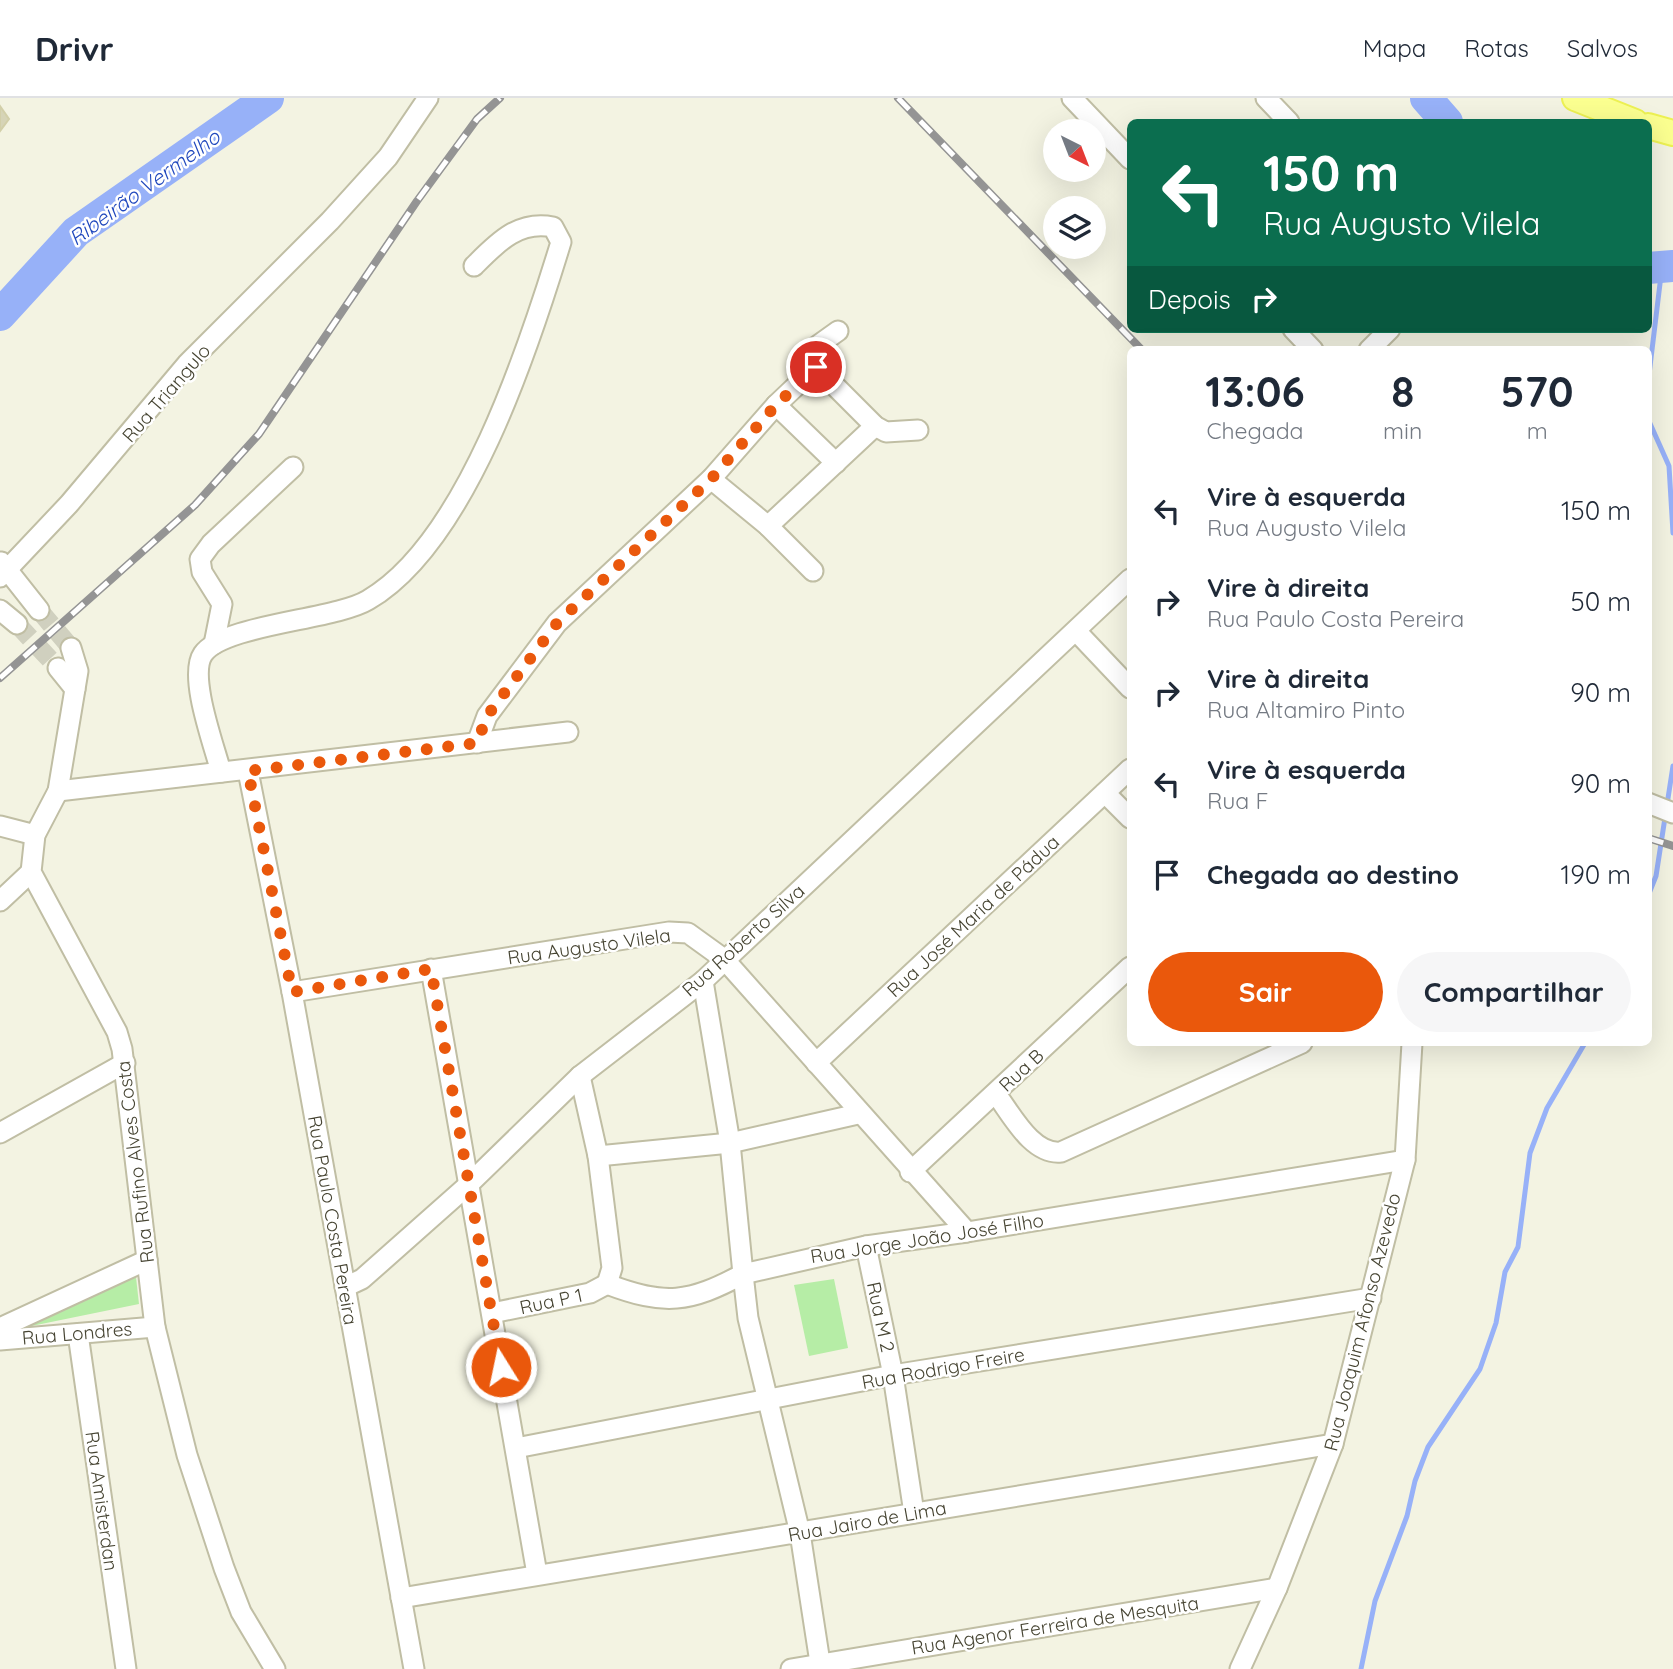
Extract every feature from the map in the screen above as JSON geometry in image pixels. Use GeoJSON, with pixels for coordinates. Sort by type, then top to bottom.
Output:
{"type":"FeatureCollection","features":[{"type":"Feature","properties":{"kind":"main road"},"geometry":{"type":"LineString","coordinates":[[1575,98],[1628,119]]}},
{"type":"Feature","properties":{"kind":"main road"},"geometry":{"type":"LineString","coordinates":[[1652,127],[1673,133]]}},
{"type":"Feature","properties":{"kind":"street","name":"Rua Triangulo"},"geometry":{"type":"LineString","coordinates":[[2,569],[117,449],[187,364],[330,221],[388,157],[428,98]]}},
{"type":"Feature","properties":{"kind":"street"},"geometry":{"type":"LineString","coordinates":[[1072,98],[1127,156]]}},
{"type":"Feature","properties":{"kind":"street"},"geometry":{"type":"LineString","coordinates":[[1266,98],[1286,119]]}},
{"type":"Feature","properties":{"kind":"street"},"geometry":{"type":"LineString","coordinates":[[221,772],[196,672],[204,653],[214,644],[367,601],[430,544],[491,436],[532,335],[561,242],[553,227],[540,224],[504,235],[474,265]]}},
{"type":"Feature","properties":{"kind":"street"},"geometry":{"type":"LineString","coordinates":[[477,743],[487,716],[557,623],[711,479],[776,405],[816,367],[817,346],[838,331]]}},
{"type":"Feature","properties":{"kind":"street"},"geometry":{"type":"LineString","coordinates":[[1297,333],[1309,346]]}},
{"type":"Feature","properties":{"kind":"street"},"geometry":{"type":"LineString","coordinates":[[1373,346],[1387,333]]}},
{"type":"Feature","properties":{"kind":"street"},"geometry":{"type":"LineString","coordinates":[[816,367],[875,426],[886,432],[918,430]]}},
{"type":"Feature","properties":{"kind":"street"},"geometry":{"type":"LineString","coordinates":[[776,405],[836,463]]}},
{"type":"Feature","properties":{"kind":"street"},"geometry":{"type":"LineString","coordinates":[[768,526],[875,426]]}},
{"type":"Feature","properties":{"kind":"street"},"geometry":{"type":"LineString","coordinates":[[214,644],[222,604],[202,572],[200,559],[211,544],[293,467]]}},
{"type":"Feature","properties":{"kind":"street"},"geometry":{"type":"LineString","coordinates":[[711,479],[768,526],[813,570]]}},
{"type":"Feature","properties":{"kind":"street"},"geometry":{"type":"LineString","coordinates":[[2,569],[39,610]]}},
{"type":"Feature","properties":{"kind":"street","name":"Rua Roberto Silva"},"geometry":{"type":"LineString","coordinates":[[345,1287],[362,1279],[467,1186],[580,1076],[703,981],[1077,632],[1127,582]]}},
{"type":"Feature","properties":{"kind":"street"},"geometry":{"type":"LineString","coordinates":[[0,610],[17,624]]}},
{"type":"Feature","properties":{"kind":"street"},"geometry":{"type":"LineString","coordinates":[[1077,632],[1127,685]]}},
{"type":"Feature","properties":{"kind":"street"},"geometry":{"type":"LineString","coordinates":[[0,901],[30,872],[35,835],[58,791],[78,671],[71,649]]}},
{"type":"Feature","properties":{"kind":"street"},"geometry":{"type":"LineString","coordinates":[[58,668],[75,689]]}},
{"type":"Feature","properties":{"kind":"street"},"geometry":{"type":"LineString","coordinates":[[58,791],[568,732]]}},
{"type":"Feature","properties":{"kind":"street","name":"Rua Paulo Costa Pereira"},"geometry":{"type":"LineString","coordinates":[[248,771],[292,992],[414,1669]]}},
{"type":"Feature","properties":{"kind":"street","name":"Rua José Maria de Pádua"},"geometry":{"type":"LineString","coordinates":[[816,1063],[1127,772]]}},
{"type":"Feature","properties":{"kind":"street"},"geometry":{"type":"LineString","coordinates":[[1105,793],[1127,815]]}},
{"type":"Feature","properties":{"kind":"street"},"geometry":{"type":"LineString","coordinates":[[1652,805],[1673,813]]}},
{"type":"Feature","properties":{"kind":"street"},"geometry":{"type":"LineString","coordinates":[[0,826],[35,835]]}},
{"type":"Feature","properties":{"kind":"street","name":"Rua Rufino Alves Costa"},"geometry":{"type":"LineString","coordinates":[[30,872],[117,1032],[125,1063],[155,1326],[187,1455],[223,1568],[241,1612],[275,1669]]}},
{"type":"Feature","properties":{"kind":"street","name":"Rua Augusto Vilela"},"geometry":{"type":"LineString","coordinates":[[292,992],[670,932],[688,933],[724,959],[858,1114],[967,1232]]}},
{"type":"Feature","properties":{"kind":"street"},"geometry":{"type":"LineString","coordinates":[[431,969],[537,1573]]}},
{"type":"Feature","properties":{"kind":"street","name":"Rua B"},"geometry":{"type":"LineString","coordinates":[[910,1172],[1127,970]]}},
{"type":"Feature","properties":{"kind":"street"},"geometry":{"type":"LineString","coordinates":[[703,981],[730,1143],[744,1253],[743,1274],[748,1318],[770,1400],[800,1533],[820,1667]]}},
{"type":"Feature","properties":{"kind":"street"},"geometry":{"type":"LineString","coordinates":[[996,1094],[1038,1147],[1050,1153],[1061,1152],[1295,1046]]}},
{"type":"Feature","properties":{"kind":"street","name":"Rua Joaquim Afonso Azevedo"},"geometry":{"type":"LineString","coordinates":[[1240,1669],[1277,1588],[1333,1444],[1405,1160],[1412,1046]]}},
{"type":"Feature","properties":{"kind":"street"},"geometry":{"type":"LineString","coordinates":[[0,1132],[125,1063]]}},
{"type":"Feature","properties":{"kind":"street"},"geometry":{"type":"LineString","coordinates":[[580,1076],[598,1156],[612,1268],[607,1284]]}},
{"type":"Feature","properties":{"kind":"street"},"geometry":{"type":"LineString","coordinates":[[598,1156],[730,1143],[858,1114]]}},
{"type":"Feature","properties":{"kind":"street","name":"Rua Jorge João José Filho"},"geometry":{"type":"LineString","coordinates":[[607,1284],[646,1298],[666,1300],[715,1289],[743,1274],[866,1246],[1405,1160]]}},
{"type":"Feature","properties":{"kind":"street","name":"Rua M 2"},"geometry":{"type":"LineString","coordinates":[[866,1246],[893,1376],[914,1513]]}},
{"type":"Feature","properties":{"kind":"street"},"geometry":{"type":"LineString","coordinates":[[0,1328],[147,1260]]}},
{"type":"Feature","properties":{"kind":"street","name":"Rua P 1"},"geometry":{"type":"LineString","coordinates":[[492,1313],[595,1292],[607,1284]]}},
{"type":"Feature","properties":{"kind":"street","name":"Rua Rodrigo Freire"},"geometry":{"type":"LineString","coordinates":[[516,1448],[893,1376],[1371,1298]]}},
{"type":"Feature","properties":{"kind":"street","name":"Rua Londres"},"geometry":{"type":"LineString","coordinates":[[0,1340],[155,1326]]}},
{"type":"Feature","properties":{"kind":"street","name":"Rua Amisterdan"},"geometry":{"type":"LineString","coordinates":[[78,1334],[126,1669]]}},
{"type":"Feature","properties":{"kind":"street","name":"Rua Jairo de Lima"},"geometry":{"type":"LineString","coordinates":[[401,1598],[537,1573],[800,1533],[1333,1444]]}},
{"type":"Feature","properties":{"kind":"street","name":"Rua Agenor Ferreira de Mesquita"},"geometry":{"type":"LineString","coordinates":[[791,1669],[820,1667],[1277,1588]]}},
{"type":"Feature","properties":{"kind":"green space"},"geometry":{"type":"Polygon","coordinates":[[[135,1268],[139,1304],[7,1331],[135,1268]]]}},
{"type":"Feature","properties":{"kind":"green space"},"geometry":{"type":"Polygon","coordinates":[[[834,1279],[848,1348],[809,1356],[794,1285],[834,1279]]]}},
{"type":"Feature","properties":{"kind":"building"},"geometry":{"type":"Polygon","coordinates":[[[0,106],[9,119],[0,131],[0,106]]]}},
{"type":"Feature","properties":{"kind":"waterway","name":"Ribeirão Vermelho"},"geometry":{"type":"LineString","coordinates":[[0,315],[76,232],[268,98]]}},
{"type":"Feature","properties":{"kind":"waterway","name":"Ribeirão Vermelho"},"geometry":{"type":"LineString","coordinates":[[1426,98],[1444,119]]}},
{"type":"Feature","properties":{"kind":"waterway","name":"Ribeirão Vermelho"},"geometry":{"type":"LineString","coordinates":[[1652,268],[1673,266]]}},
{"type":"Feature","properties":{"kind":"waterway"},"geometry":{"type":"LineString","coordinates":[[1652,350],[1662,267]]}},
{"type":"Feature","properties":{"kind":"waterway"},"geometry":{"type":"LineString","coordinates":[[1652,428],[1669,466],[1673,533]]}},
{"type":"Feature","properties":{"kind":"waterway"},"geometry":{"type":"LineString","coordinates":[[1652,886],[1656,876],[1673,766]]}},
{"type":"Feature","properties":{"kind":"waterway"},"geometry":{"type":"LineString","coordinates":[[1361,1669],[1375,1601],[1407,1516],[1415,1481],[1428,1447],[1480,1369],[1496,1323],[1505,1272],[1518,1247],[1530,1153],[1547,1108],[1583,1046]]}},
{"type":"Feature","properties":{"kind":"tunnel"},"geometry":{"type":"LineString","coordinates":[[39,610],[71,648]]}},
{"type":"Feature","properties":{"kind":"tunnel"},"geometry":{"type":"LineString","coordinates":[[17,624],[58,668]]}},
{"type":"Feature","properties":{"kind":"railway"},"geometry":{"type":"LineString","coordinates":[[0,678],[195,505],[259,434],[417,201],[477,119],[500,98]]}},
{"type":"Feature","properties":{"kind":"railway"},"geometry":{"type":"LineString","coordinates":[[898,98],[1138,346]]}},
{"type":"Feature","properties":{"kind":"railway"},"geometry":{"type":"LineString","coordinates":[[1652,839],[1673,846]]}},
{"type":"Feature","properties":{"kind":"route"},"geometry":{"type":"LineString","coordinates":[[501,1367],[467,1186],[431,969],[292,992],[248,771],[477,743],[487,716],[557,623],[711,479],[776,405],[816,367]]}}]}
